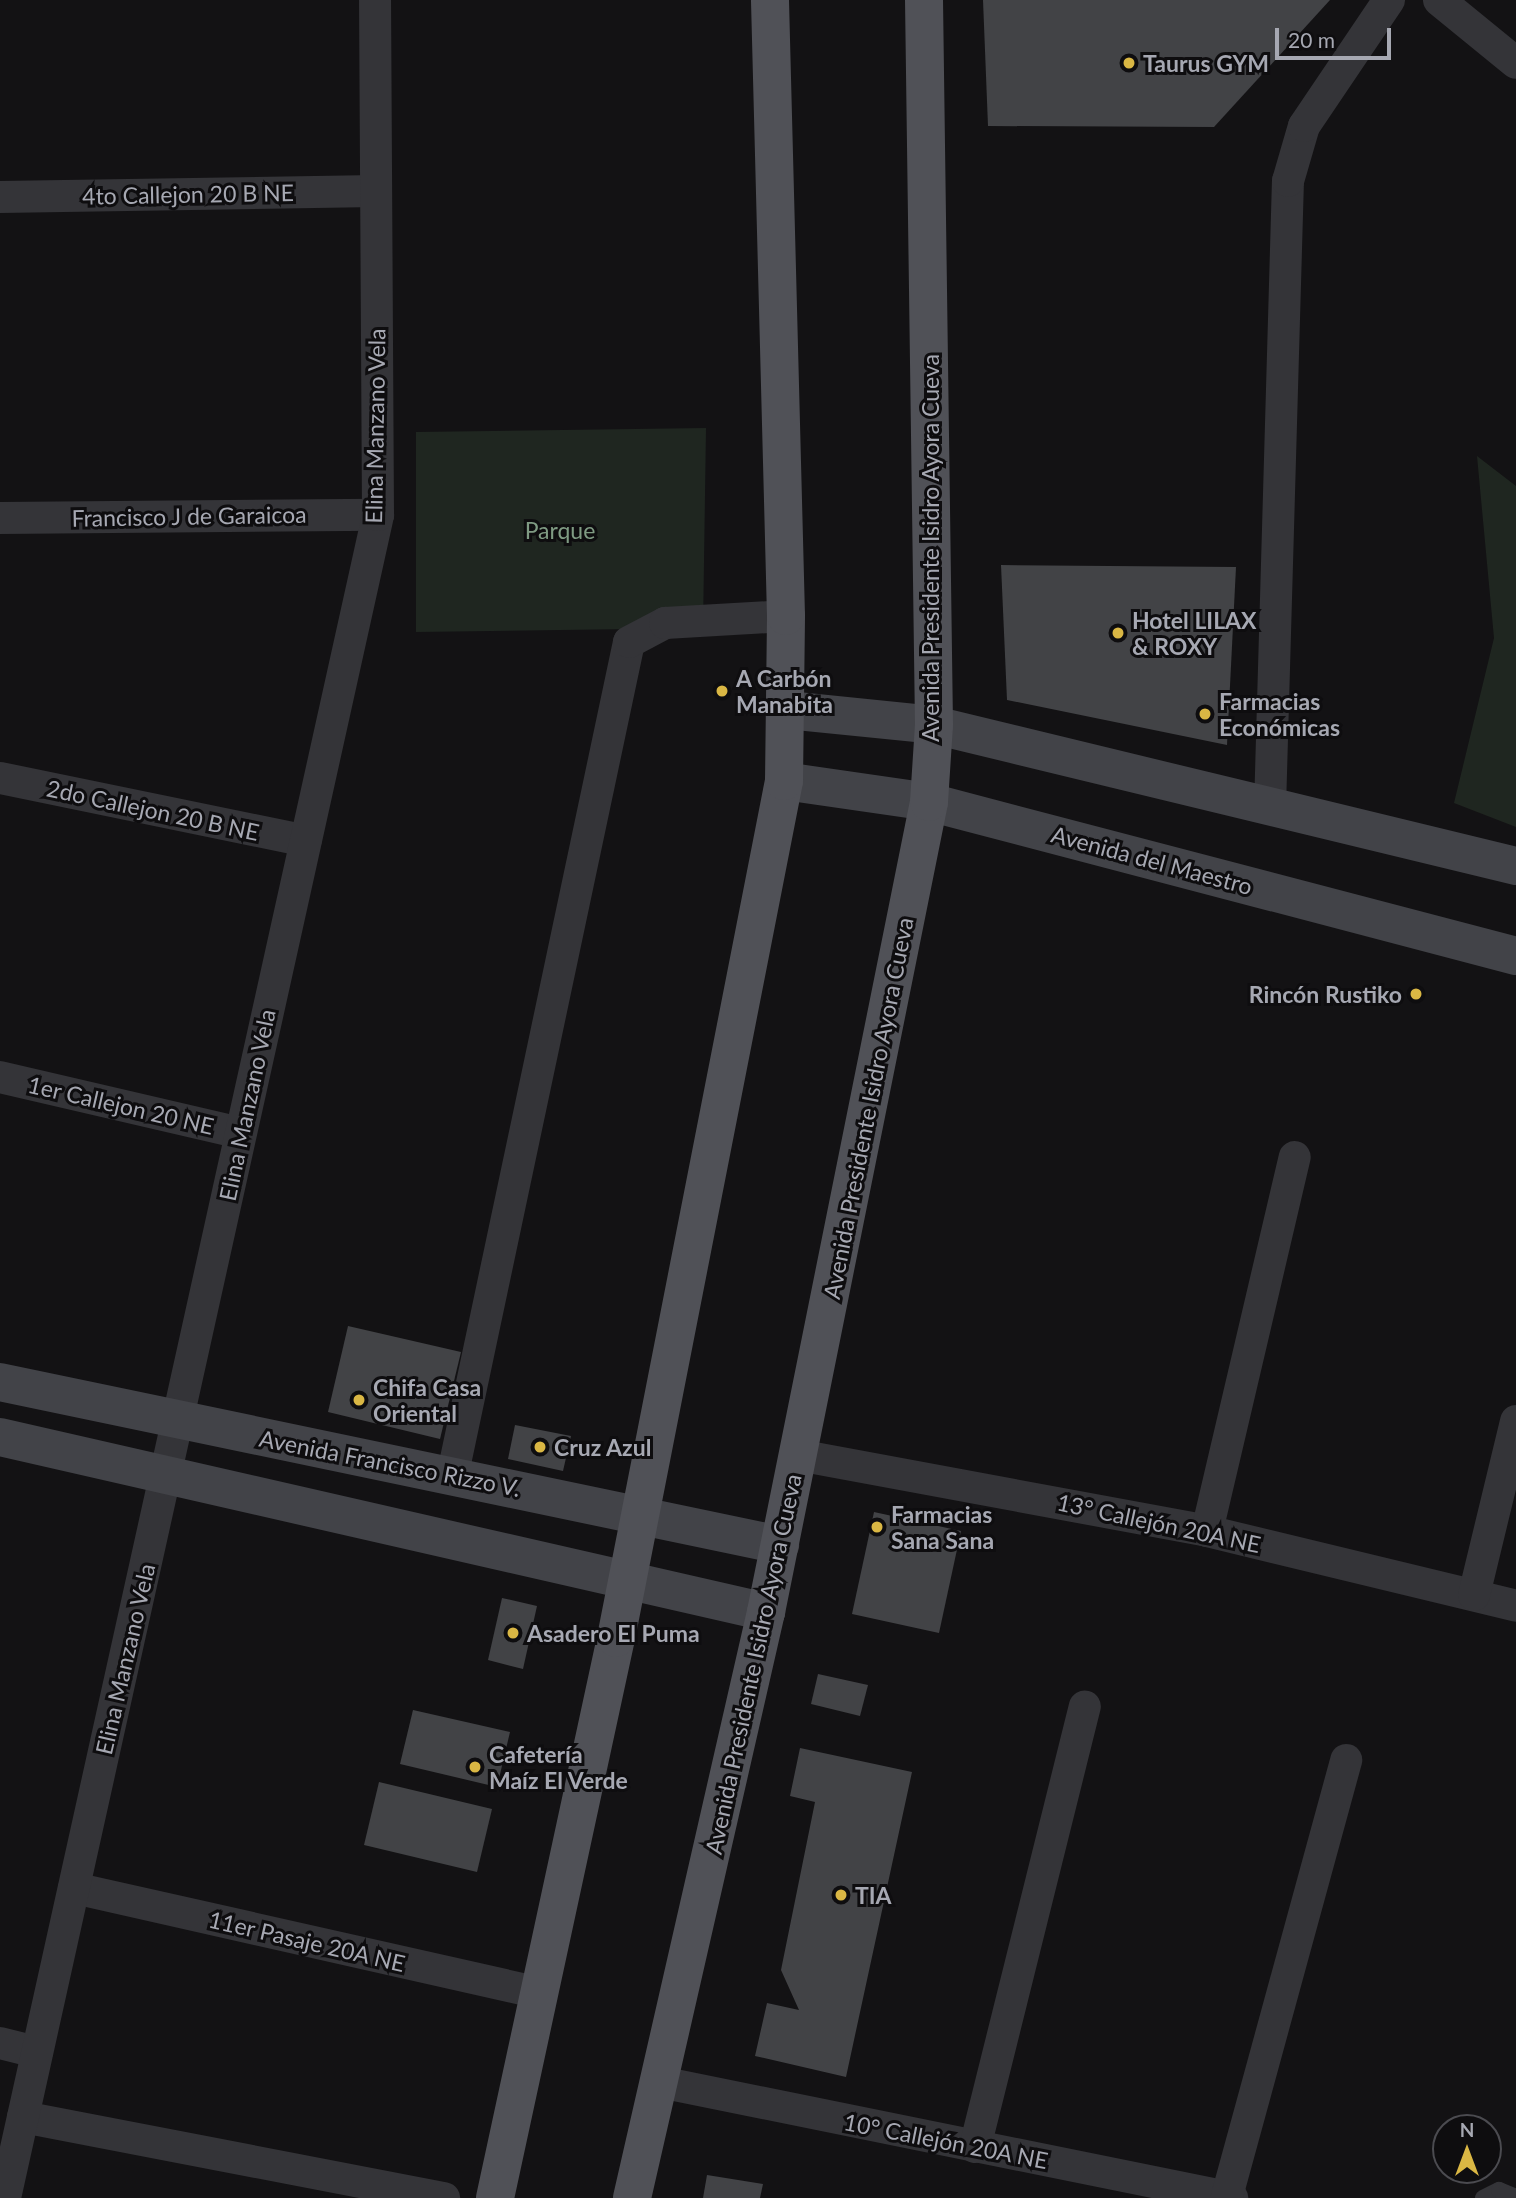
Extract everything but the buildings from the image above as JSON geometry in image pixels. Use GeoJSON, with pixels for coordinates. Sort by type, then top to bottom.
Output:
{"type":"FeatureCollection","features":[{"type":"Feature","properties":{"kind":"main road"},"geometry":{"type":"LineString","coordinates":[[495,2198],[641,1517],[784,781],[787,710],[786,616],[771,0]]}},
{"type":"Feature","properties":{"kind":"main road","name":"Avenida Presidente Isidro Ayora Cueva"},"geometry":{"type":"LineString","coordinates":[[632,2198],[766,1612],[929,802],[934,725],[924,0]]}},
{"type":"Feature","properties":{"kind":"main road"},"geometry":{"type":"LineString","coordinates":[[787,710],[934,725],[1516,866]]}},
{"type":"Feature","properties":{"kind":"main road","name":"Avenida del Maestro"},"geometry":{"type":"LineString","coordinates":[[784,781],[929,802],[1516,956]]}},
{"type":"Feature","properties":{"kind":"main road","name":"Avenida Francisco Rizzo V."},"geometry":{"type":"LineString","coordinates":[[0,1382],[178,1422],[453,1473],[641,1517],[780,1545]]}},
{"type":"Feature","properties":{"kind":"main road"},"geometry":{"type":"LineString","coordinates":[[0,1437],[766,1612]]}},
{"type":"Feature","properties":{"kind":"street","name":"Elina Manzano Vela"},"geometry":{"type":"LineString","coordinates":[[5,2198],[378,515],[375,0]]}},
{"type":"Feature","properties":{"kind":"street"},"geometry":{"type":"LineString","coordinates":[[1270,807],[1288,181],[1304,126],[1389,0]]}},
{"type":"Feature","properties":{"kind":"street"},"geometry":{"type":"LineString","coordinates":[[1439,0],[1516,63]]}},
{"type":"Feature","properties":{"kind":"street","name":"4to Callejon 20 B NE"},"geometry":{"type":"LineString","coordinates":[[0,197],[376,191]]}},
{"type":"Feature","properties":{"kind":"street","name":"Francisco J de Garaicoa"},"geometry":{"type":"LineString","coordinates":[[0,518],[378,515]]}},
{"type":"Feature","properties":{"kind":"street"},"geometry":{"type":"LineString","coordinates":[[453,1473],[629,642],[665,623],[786,616]]}},
{"type":"Feature","properties":{"kind":"street","name":"2do Callejon 20 B NE"},"geometry":{"type":"LineString","coordinates":[[0,778],[306,841]]}},
{"type":"Feature","properties":{"kind":"street","name":"1er Callejon 20 NE"},"geometry":{"type":"LineString","coordinates":[[0,1077],[241,1133]]}},
{"type":"Feature","properties":{"kind":"street"},"geometry":{"type":"LineString","coordinates":[[1207,1531],[1295,1157]]}},
{"type":"Feature","properties":{"kind":"street"},"geometry":{"type":"LineString","coordinates":[[1474,1595],[1516,1421]]}},
{"type":"Feature","properties":{"kind":"street","name":"13° Callejón 20A NE"},"geometry":{"type":"LineString","coordinates":[[799,1455],[1207,1531],[1516,1606]]}},
{"type":"Feature","properties":{"kind":"street"},"geometry":{"type":"LineString","coordinates":[[975,2147],[1085,1707]]}},
{"type":"Feature","properties":{"kind":"street"},"geometry":{"type":"LineString","coordinates":[[1229,2197],[1346,1760]]}},
{"type":"Feature","properties":{"kind":"street","name":"11er Pasaje 20A NE"},"geometry":{"type":"LineString","coordinates":[[74,1888],[541,1993]]}},
{"type":"Feature","properties":{"kind":"street"},"geometry":{"type":"LineString","coordinates":[[0,2043],[37,2052]]}},
{"type":"Feature","properties":{"kind":"street","name":"10° Callejón 20A NE"},"geometry":{"type":"LineString","coordinates":[[660,2082],[1229,2197]]}},
{"type":"Feature","properties":{"kind":"street"},"geometry":{"type":"LineString","coordinates":[[23,2117],[444,2198]]}},
{"type":"Feature","properties":{"kind":"lane"},"geometry":{"type":"LineString","coordinates":[[1483,2198],[1499,2190],[1516,2197]]}},
{"type":"Feature","properties":{"kind":"green space","name":"Parque"},"geometry":{"type":"Polygon","coordinates":[[[706,428],[703,628],[416,632],[416,432],[706,428]]]}},
{"type":"Feature","properties":{"kind":"green space"},"geometry":{"type":"Polygon","coordinates":[[[1477,456],[1516,486],[1516,827],[1454,803],[1494,638],[1477,456]]]}},
{"type":"Feature","properties":{"kind":"place","name":"Taurus GYM"},"geometry":{"type":"Point","coordinates":[1129,63]}},
{"type":"Feature","properties":{"kind":"place","name":"Hotel LILAX & ROXY"},"geometry":{"type":"Point","coordinates":[1118,633]}},
{"type":"Feature","properties":{"kind":"place","name":"A Carbón Manabita"},"geometry":{"type":"Point","coordinates":[722,691]}},
{"type":"Feature","properties":{"kind":"place","name":"Farmacias Económicas"},"geometry":{"type":"Point","coordinates":[1205,714]}},
{"type":"Feature","properties":{"kind":"place","name":"Rincón Rustiko"},"geometry":{"type":"Point","coordinates":[1416,994]}},
{"type":"Feature","properties":{"kind":"place","name":"Chifa Casa Oriental"},"geometry":{"type":"Point","coordinates":[359,1400]}},
{"type":"Feature","properties":{"kind":"place","name":"Cruz Azul"},"geometry":{"type":"Point","coordinates":[540,1447]}},
{"type":"Feature","properties":{"kind":"place","name":"Farmacias Sana Sana"},"geometry":{"type":"Point","coordinates":[877,1527]}},
{"type":"Feature","properties":{"kind":"place","name":"Asadero El Puma"},"geometry":{"type":"Point","coordinates":[513,1633]}},
{"type":"Feature","properties":{"kind":"place","name":"Cafetería Maíz El Verde"},"geometry":{"type":"Point","coordinates":[475,1767]}},
{"type":"Feature","properties":{"kind":"place","name":"TIA"},"geometry":{"type":"Point","coordinates":[841,1895]}}]}
